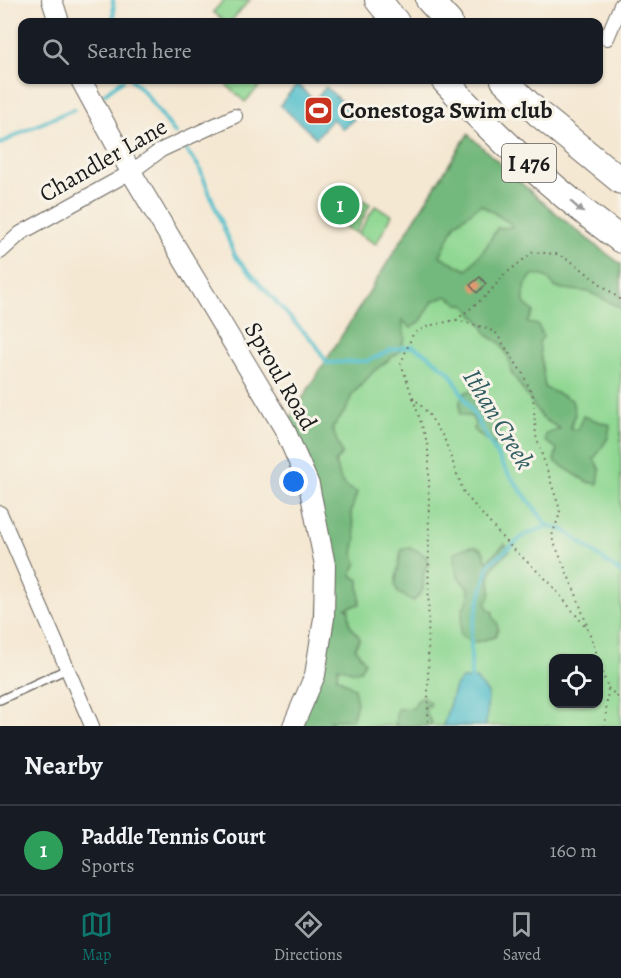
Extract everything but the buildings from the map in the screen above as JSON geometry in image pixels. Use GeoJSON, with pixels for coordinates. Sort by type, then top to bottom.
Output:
{"type":"FeatureCollection","features":[{"type":"Feature","properties":{"kind":"highway"},"geometry":{"type":"LineString","coordinates":[[378,0],[393,18]]}},
{"type":"Feature","properties":{"kind":"highway"},"geometry":{"type":"LineString","coordinates":[[429,0],[445,18]]}},
{"type":"Feature","properties":{"kind":"highway","name":"I 476"},"geometry":{"type":"LineString","coordinates":[[448,84],[545,178],[582,211],[621,240]]}},
{"type":"Feature","properties":{"kind":"highway","name":"I 476"},"geometry":{"type":"LineString","coordinates":[[508,84],[539,114],[621,181]]}},
{"type":"Feature","properties":{"kind":"main road"},"geometry":{"type":"LineString","coordinates":[[52,0],[58,18]]}},
{"type":"Feature","properties":{"kind":"main road","name":"Sproul Road"},"geometry":{"type":"LineString","coordinates":[[83,84],[131,172],[284,428],[309,485],[324,564],[324,618],[315,675],[293,726]]}},
{"type":"Feature","properties":{"kind":"street"},"geometry":{"type":"LineString","coordinates":[[607,38],[621,5]]}},
{"type":"Feature","properties":{"kind":"street","name":"Chandler Lane"},"geometry":{"type":"LineString","coordinates":[[0,252],[21,233],[131,172],[161,150],[235,116]]}},
{"type":"Feature","properties":{"kind":"street"},"geometry":{"type":"LineString","coordinates":[[0,513],[92,726]]}},
{"type":"Feature","properties":{"kind":"lane"},"geometry":{"type":"LineString","coordinates":[[0,700],[68,669]]}},
{"type":"Feature","properties":{"kind":"path"},"geometry":{"type":"LineString","coordinates":[[428,726],[429,459],[427,442],[401,363],[413,334],[428,326],[456,320],[487,296],[504,275],[533,252],[556,254],[574,263],[621,300]]}},
{"type":"Feature","properties":{"kind":"path"},"geometry":{"type":"LineString","coordinates":[[456,320],[496,333],[523,374],[533,396],[536,436],[560,510],[552,538],[576,594],[596,654]]}},
{"type":"Feature","properties":{"kind":"path"},"geometry":{"type":"LineString","coordinates":[[412,396],[428,413],[444,438],[464,493],[506,542],[550,583],[589,631]]}},
{"type":"Feature","properties":{"kind":"path"},"geometry":{"type":"LineString","coordinates":[[603,674],[608,688],[605,726]]}},
{"type":"Feature","properties":{"kind":"path"},"geometry":{"type":"LineString","coordinates":[[608,688],[621,700]]}},
{"type":"Feature","properties":{"kind":"green space"},"geometry":{"type":"Polygon","coordinates":[[[224,0],[250,0],[234,18],[220,18],[213,12],[224,0]]]}},
{"type":"Feature","properties":{"kind":"green space"},"geometry":{"type":"Polygon","coordinates":[[[225,84],[255,84],[259,87],[245,102],[225,84]]]}},
{"type":"Feature","properties":{"kind":"green space"},"geometry":{"type":"Polygon","coordinates":[[[468,134],[482,173],[621,273],[621,726],[293,726],[315,674],[325,565],[284,428],[468,134]]]}},
{"type":"Feature","properties":{"kind":"green space"},"geometry":{"type":"Polygon","coordinates":[[[468,134],[561,218],[621,264],[621,308],[589,292],[556,288],[546,277],[534,274],[528,280],[525,290],[524,303],[534,312],[527,323],[538,325],[543,337],[539,342],[545,388],[572,400],[575,414],[570,429],[578,430],[583,416],[610,425],[608,438],[594,459],[600,470],[598,484],[587,482],[554,461],[557,449],[545,441],[546,434],[560,429],[542,418],[511,372],[509,358],[500,343],[487,335],[482,324],[464,304],[459,304],[447,296],[433,301],[421,321],[411,328],[402,320],[405,338],[399,352],[374,371],[352,395],[346,410],[332,428],[342,454],[335,462],[340,477],[347,487],[357,492],[351,512],[356,539],[353,553],[357,563],[351,575],[359,580],[360,604],[346,608],[349,610],[350,625],[360,638],[355,648],[365,662],[360,670],[354,672],[338,667],[337,677],[354,688],[357,703],[352,720],[330,720],[335,726],[293,726],[315,674],[325,565],[284,428],[468,134]],[[481,205],[456,223],[440,256],[467,270],[486,247],[497,228],[512,227],[510,223],[481,205]]]}},
{"type":"Feature","properties":{"kind":"green space"},"geometry":{"type":"Polygon","coordinates":[[[340,188],[355,194],[338,223],[324,216],[340,188]]]}},
{"type":"Feature","properties":{"kind":"green space"},"geometry":{"type":"Polygon","coordinates":[[[357,197],[370,204],[356,233],[341,225],[357,197]]]}},
{"type":"Feature","properties":{"kind":"green space"},"geometry":{"type":"Polygon","coordinates":[[[375,206],[392,215],[376,244],[358,234],[375,206]]]}},
{"type":"Feature","properties":{"kind":"green space"},"geometry":{"type":"Polygon","coordinates":[[[477,390],[483,392],[486,406],[501,427],[497,437],[500,445],[498,446],[487,441],[474,430],[475,424],[472,417],[460,414],[460,400],[466,392],[477,390]]]}},
{"type":"Feature","properties":{"kind":"green space"},"geometry":{"type":"Polygon","coordinates":[[[505,544],[509,551],[496,563],[489,575],[491,594],[486,603],[488,609],[493,612],[498,629],[495,637],[477,642],[470,641],[460,635],[463,608],[469,598],[469,588],[457,573],[454,553],[472,546],[483,551],[487,561],[505,544]]]}},
{"type":"Feature","properties":{"kind":"green space"},"geometry":{"type":"Polygon","coordinates":[[[405,548],[420,552],[429,564],[424,570],[423,590],[414,601],[398,593],[395,585],[401,551],[405,548]]]}},
{"type":"Feature","properties":{"kind":"green space"},"geometry":{"type":"Polygon","coordinates":[[[423,696],[430,702],[430,706],[425,706],[426,714],[432,722],[430,726],[395,726],[397,709],[413,708],[423,696]]]}},
{"type":"Feature","properties":{"kind":"water","name":"Conestoga Swim club"},"geometry":{"type":"Polygon","coordinates":[[[297,84],[314,100],[326,87],[357,116],[343,129],[332,119],[316,138],[280,105],[297,84]]]}},
{"type":"Feature","properties":{"kind":"water"},"geometry":{"type":"Polygon","coordinates":[[[462,679],[476,679],[488,693],[486,726],[443,726],[455,686],[462,679]]]}},
{"type":"Feature","properties":{"kind":"waterway","name":"Ithan Creek"},"geometry":{"type":"LineString","coordinates":[[113,0],[114,18]]}},
{"type":"Feature","properties":{"kind":"waterway"},"geometry":{"type":"LineString","coordinates":[[104,94],[118,84]]}},
{"type":"Feature","properties":{"kind":"waterway","name":"Ithan Creek"},"geometry":{"type":"LineString","coordinates":[[136,84],[175,133]]}},
{"type":"Feature","properties":{"kind":"waterway"},"geometry":{"type":"LineString","coordinates":[[0,144],[74,109]]}},
{"type":"Feature","properties":{"kind":"waterway","name":"Ithan Creek"},"geometry":{"type":"LineString","coordinates":[[186,150],[199,167],[235,256],[315,343],[327,363],[368,361],[391,350],[412,346],[428,355],[450,373],[507,472],[548,526],[564,530],[621,573]]}},
{"type":"Feature","properties":{"kind":"waterway"},"geometry":{"type":"LineString","coordinates":[[471,683],[471,632],[489,564],[525,535],[548,526]]}},
{"type":"Feature","properties":{"kind":"place","name":"Conestoga Swim club"},"geometry":{"type":"Point","coordinates":[319,110]}},
{"type":"Feature","properties":{"kind":"place","name":"Paddle Tennis Court"},"geometry":{"type":"Point","coordinates":[340,205]}}]}
